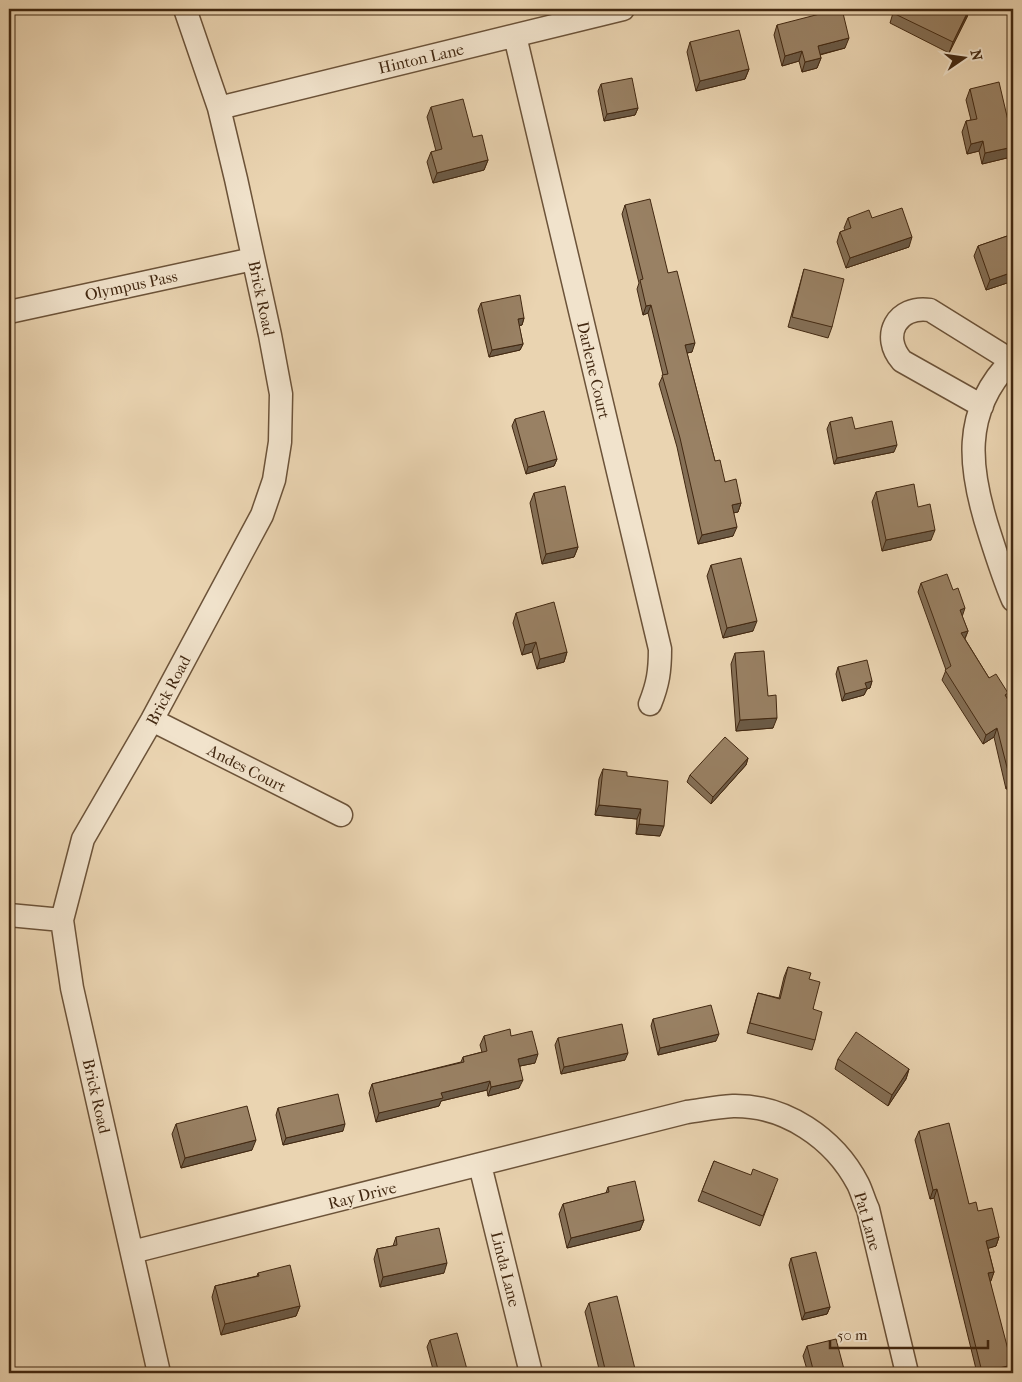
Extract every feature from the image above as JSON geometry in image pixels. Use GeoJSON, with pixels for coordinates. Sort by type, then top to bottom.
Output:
{"type":"FeatureCollection","features":[{"type":"Feature","properties":{"kind":"street","name":"Brick Road"},"geometry":{"type":"LineString","coordinates":[[159,1373],[72,988],[62,920],[83,838],[152,720],[262,516],[274,480],[280,442],[282,394],[253,258],[219,108],[185,9]]}},
{"type":"Feature","properties":{"kind":"street","name":"Hinton Lane"},"geometry":{"type":"LineString","coordinates":[[219,108],[623,9]]}},
{"type":"Feature","properties":{"kind":"street","name":"Darlene Court"},"geometry":{"type":"LineString","coordinates":[[515,36],[660,649],[659,678],[650,704]]}},
{"type":"Feature","properties":{"kind":"street","name":"Olympus Pass"},"geometry":{"type":"LineString","coordinates":[[9,312],[253,258]]}},
{"type":"Feature","properties":{"kind":"street"},"geometry":{"type":"LineString","coordinates":[[982,406],[902,361],[892,345],[895,322],[907,313],[921,309],[930,310],[1013,360],[995,381],[982,406],[973,434],[972,448],[976,485],[992,541],[1013,600]]}},
{"type":"Feature","properties":{"kind":"street","name":"Andes Court"},"geometry":{"type":"LineString","coordinates":[[152,720],[341,815]]}},
{"type":"Feature","properties":{"kind":"street"},"geometry":{"type":"LineString","coordinates":[[9,915],[62,920]]}},
{"type":"Feature","properties":{"kind":"street","name":"Pat Lane"},"geometry":{"type":"LineString","coordinates":[[592,1136],[686,1112],[734,1106],[760,1108],[782,1115],[818,1135],[830,1146],[846,1166],[858,1184],[868,1209],[907,1373]]}},
{"type":"Feature","properties":{"kind":"street","name":"Ray Drive"},"geometry":{"type":"LineString","coordinates":[[132,1252],[592,1136]]}},
{"type":"Feature","properties":{"kind":"street","name":"Linda Lane"},"geometry":{"type":"LineString","coordinates":[[480,1165],[531,1373]]}},
{"type":"Feature","properties":{"kind":"building"},"geometry":{"type":"Polygon","coordinates":[[[842,9],[849,38],[818,46],[821,58],[805,62],[802,51],[785,56],[777,25],[842,9]]]}},
{"type":"Feature","properties":{"kind":"building"},"geometry":{"type":"Polygon","coordinates":[[[895,9],[969,9],[953,42],[893,13],[895,9]]]}},
{"type":"Feature","properties":{"kind":"building"},"geometry":{"type":"Polygon","coordinates":[[[739,30],[749,69],[700,81],[690,42],[739,30]]]}},
{"type":"Feature","properties":{"kind":"building"},"geometry":{"type":"Polygon","coordinates":[[[632,78],[638,108],[607,114],[601,84],[632,78]]]}},
{"type":"Feature","properties":{"kind":"building"},"geometry":{"type":"Polygon","coordinates":[[[999,82],[1013,147],[985,153],[983,141],[971,144],[966,121],[977,119],[970,89],[999,82]]]}},
{"type":"Feature","properties":{"kind":"building"},"geometry":{"type":"Polygon","coordinates":[[[463,99],[473,137],[482,135],[488,160],[437,173],[431,152],[442,149],[431,107],[463,99]]]}},
{"type":"Feature","properties":{"kind":"building"},"geometry":{"type":"Polygon","coordinates":[[[650,199],[668,273],[677,271],[695,343],[685,345],[715,461],[720,460],[725,482],[736,479],[741,503],[732,505],[737,527],[702,535],[680,438],[662,375],[668,374],[651,305],[646,306],[640,280],[643,279],[625,205],[650,199]]]}},
{"type":"Feature","properties":{"kind":"building"},"geometry":{"type":"Polygon","coordinates":[[[902,208],[912,237],[850,258],[840,232],[851,228],[848,218],[869,210],[872,218],[902,208]]]}},
{"type":"Feature","properties":{"kind":"building"},"geometry":{"type":"Polygon","coordinates":[[[1013,234],[1013,272],[990,280],[978,246],[1013,234]]]}},
{"type":"Feature","properties":{"kind":"building"},"geometry":{"type":"Polygon","coordinates":[[[804,269],[844,279],[832,327],[792,317],[804,269]]]}},
{"type":"Feature","properties":{"kind":"building"},"geometry":{"type":"Polygon","coordinates":[[[520,295],[524,318],[518,319],[523,344],[492,350],[481,303],[520,295]]]}},
{"type":"Feature","properties":{"kind":"building"},"geometry":{"type":"Polygon","coordinates":[[[544,411],[557,459],[528,467],[515,419],[544,411]]]}},
{"type":"Feature","properties":{"kind":"building"},"geometry":{"type":"Polygon","coordinates":[[[852,417],[855,429],[892,421],[897,445],[837,458],[830,422],[852,417]]]}},
{"type":"Feature","properties":{"kind":"building"},"geometry":{"type":"Polygon","coordinates":[[[914,484],[918,507],[930,504],[935,530],[886,540],[876,492],[914,484]]]}},
{"type":"Feature","properties":{"kind":"building"},"geometry":{"type":"Polygon","coordinates":[[[565,486],[578,547],[546,554],[534,493],[565,486]]]}},
{"type":"Feature","properties":{"kind":"building"},"geometry":{"type":"Polygon","coordinates":[[[741,558],[757,621],[727,628],[711,565],[741,558]]]}},
{"type":"Feature","properties":{"kind":"building"},"geometry":{"type":"Polygon","coordinates":[[[947,574],[953,590],[958,588],[965,608],[960,610],[968,631],[961,633],[989,678],[996,674],[1008,693],[1005,695],[1013,708],[1013,778],[1010,779],[997,728],[986,735],[945,670],[951,666],[921,583],[947,574]]]}},
{"type":"Feature","properties":{"kind":"building"},"geometry":{"type":"Polygon","coordinates":[[[554,602],[567,652],[540,659],[536,642],[525,645],[516,613],[554,602]]]}},
{"type":"Feature","properties":{"kind":"building"},"geometry":{"type":"Polygon","coordinates":[[[764,651],[768,696],[776,695],[777,718],[740,720],[735,653],[764,651]]]}},
{"type":"Feature","properties":{"kind":"building"},"geometry":{"type":"Polygon","coordinates":[[[867,660],[872,681],[865,683],[867,688],[845,694],[838,667],[867,660]]]}},
{"type":"Feature","properties":{"kind":"building"},"geometry":{"type":"Polygon","coordinates":[[[725,737],[748,758],[713,797],[690,775],[725,737]]]}},
{"type":"Feature","properties":{"kind":"building"},"geometry":{"type":"Polygon","coordinates":[[[603,769],[627,772],[627,776],[668,781],[664,826],[639,824],[641,809],[599,805],[603,769]]]}},
{"type":"Feature","properties":{"kind":"building"},"geometry":{"type":"Polygon","coordinates":[[[788,967],[811,973],[809,979],[820,982],[813,1009],[822,1012],[815,1040],[750,1023],[758,993],[780,999],[788,967]]]}},
{"type":"Feature","properties":{"kind":"building"},"geometry":{"type":"Polygon","coordinates":[[[711,1005],[719,1034],[660,1048],[653,1019],[711,1005]]]}},
{"type":"Feature","properties":{"kind":"building"},"geometry":{"type":"Polygon","coordinates":[[[622,1024],[628,1053],[564,1067],[558,1038],[622,1024]]]}},
{"type":"Feature","properties":{"kind":"building"},"geometry":{"type":"Polygon","coordinates":[[[510,1029],[511,1036],[532,1031],[538,1054],[518,1059],[523,1080],[491,1087],[490,1081],[441,1093],[443,1098],[379,1113],[372,1084],[464,1062],[463,1057],[487,1051],[484,1036],[510,1029]]]}},
{"type":"Feature","properties":{"kind":"building"},"geometry":{"type":"Polygon","coordinates":[[[856,1032],[909,1069],[892,1095],[838,1059],[856,1032]]]}},
{"type":"Feature","properties":{"kind":"building"},"geometry":{"type":"Polygon","coordinates":[[[338,1094],[345,1124],[286,1138],[278,1108],[338,1094]]]}},
{"type":"Feature","properties":{"kind":"building"},"geometry":{"type":"Polygon","coordinates":[[[247,1106],[256,1140],[185,1158],[176,1124],[247,1106]]]}},
{"type":"Feature","properties":{"kind":"building"},"geometry":{"type":"Polygon","coordinates":[[[949,1123],[969,1204],[976,1202],[978,1211],[992,1208],[999,1237],[986,1241],[994,1272],[988,1273],[1012,1365],[982,1372],[937,1189],[933,1190],[919,1131],[949,1123]]]}},
{"type":"Feature","properties":{"kind":"building"},"geometry":{"type":"Polygon","coordinates":[[[714,1161],[751,1175],[753,1169],[778,1179],[763,1216],[702,1191],[714,1161]]]}},
{"type":"Feature","properties":{"kind":"building"},"geometry":{"type":"Polygon","coordinates":[[[635,1181],[644,1220],[571,1238],[563,1204],[609,1192],[608,1187],[635,1181]]]}},
{"type":"Feature","properties":{"kind":"building"},"geometry":{"type":"Polygon","coordinates":[[[439,1228],[447,1263],[383,1277],[377,1249],[397,1245],[396,1237],[439,1228]]]}},
{"type":"Feature","properties":{"kind":"building"},"geometry":{"type":"Polygon","coordinates":[[[816,1252],[830,1307],[805,1313],[791,1258],[816,1252]]]}},
{"type":"Feature","properties":{"kind":"building"},"geometry":{"type":"Polygon","coordinates":[[[290,1265],[300,1306],[225,1324],[215,1286],[259,1276],[258,1273],[290,1265]]]}},
{"type":"Feature","properties":{"kind":"building"},"geometry":{"type":"Polygon","coordinates":[[[617,1296],[636,1373],[606,1373],[589,1303],[617,1296]]]}},
{"type":"Feature","properties":{"kind":"building"},"geometry":{"type":"Polygon","coordinates":[[[457,1333],[468,1373],[439,1373],[430,1340],[457,1333]]]}},
{"type":"Feature","properties":{"kind":"building"},"geometry":{"type":"Polygon","coordinates":[[[836,1339],[845,1373],[814,1373],[807,1346],[836,1339]]]}}]}
